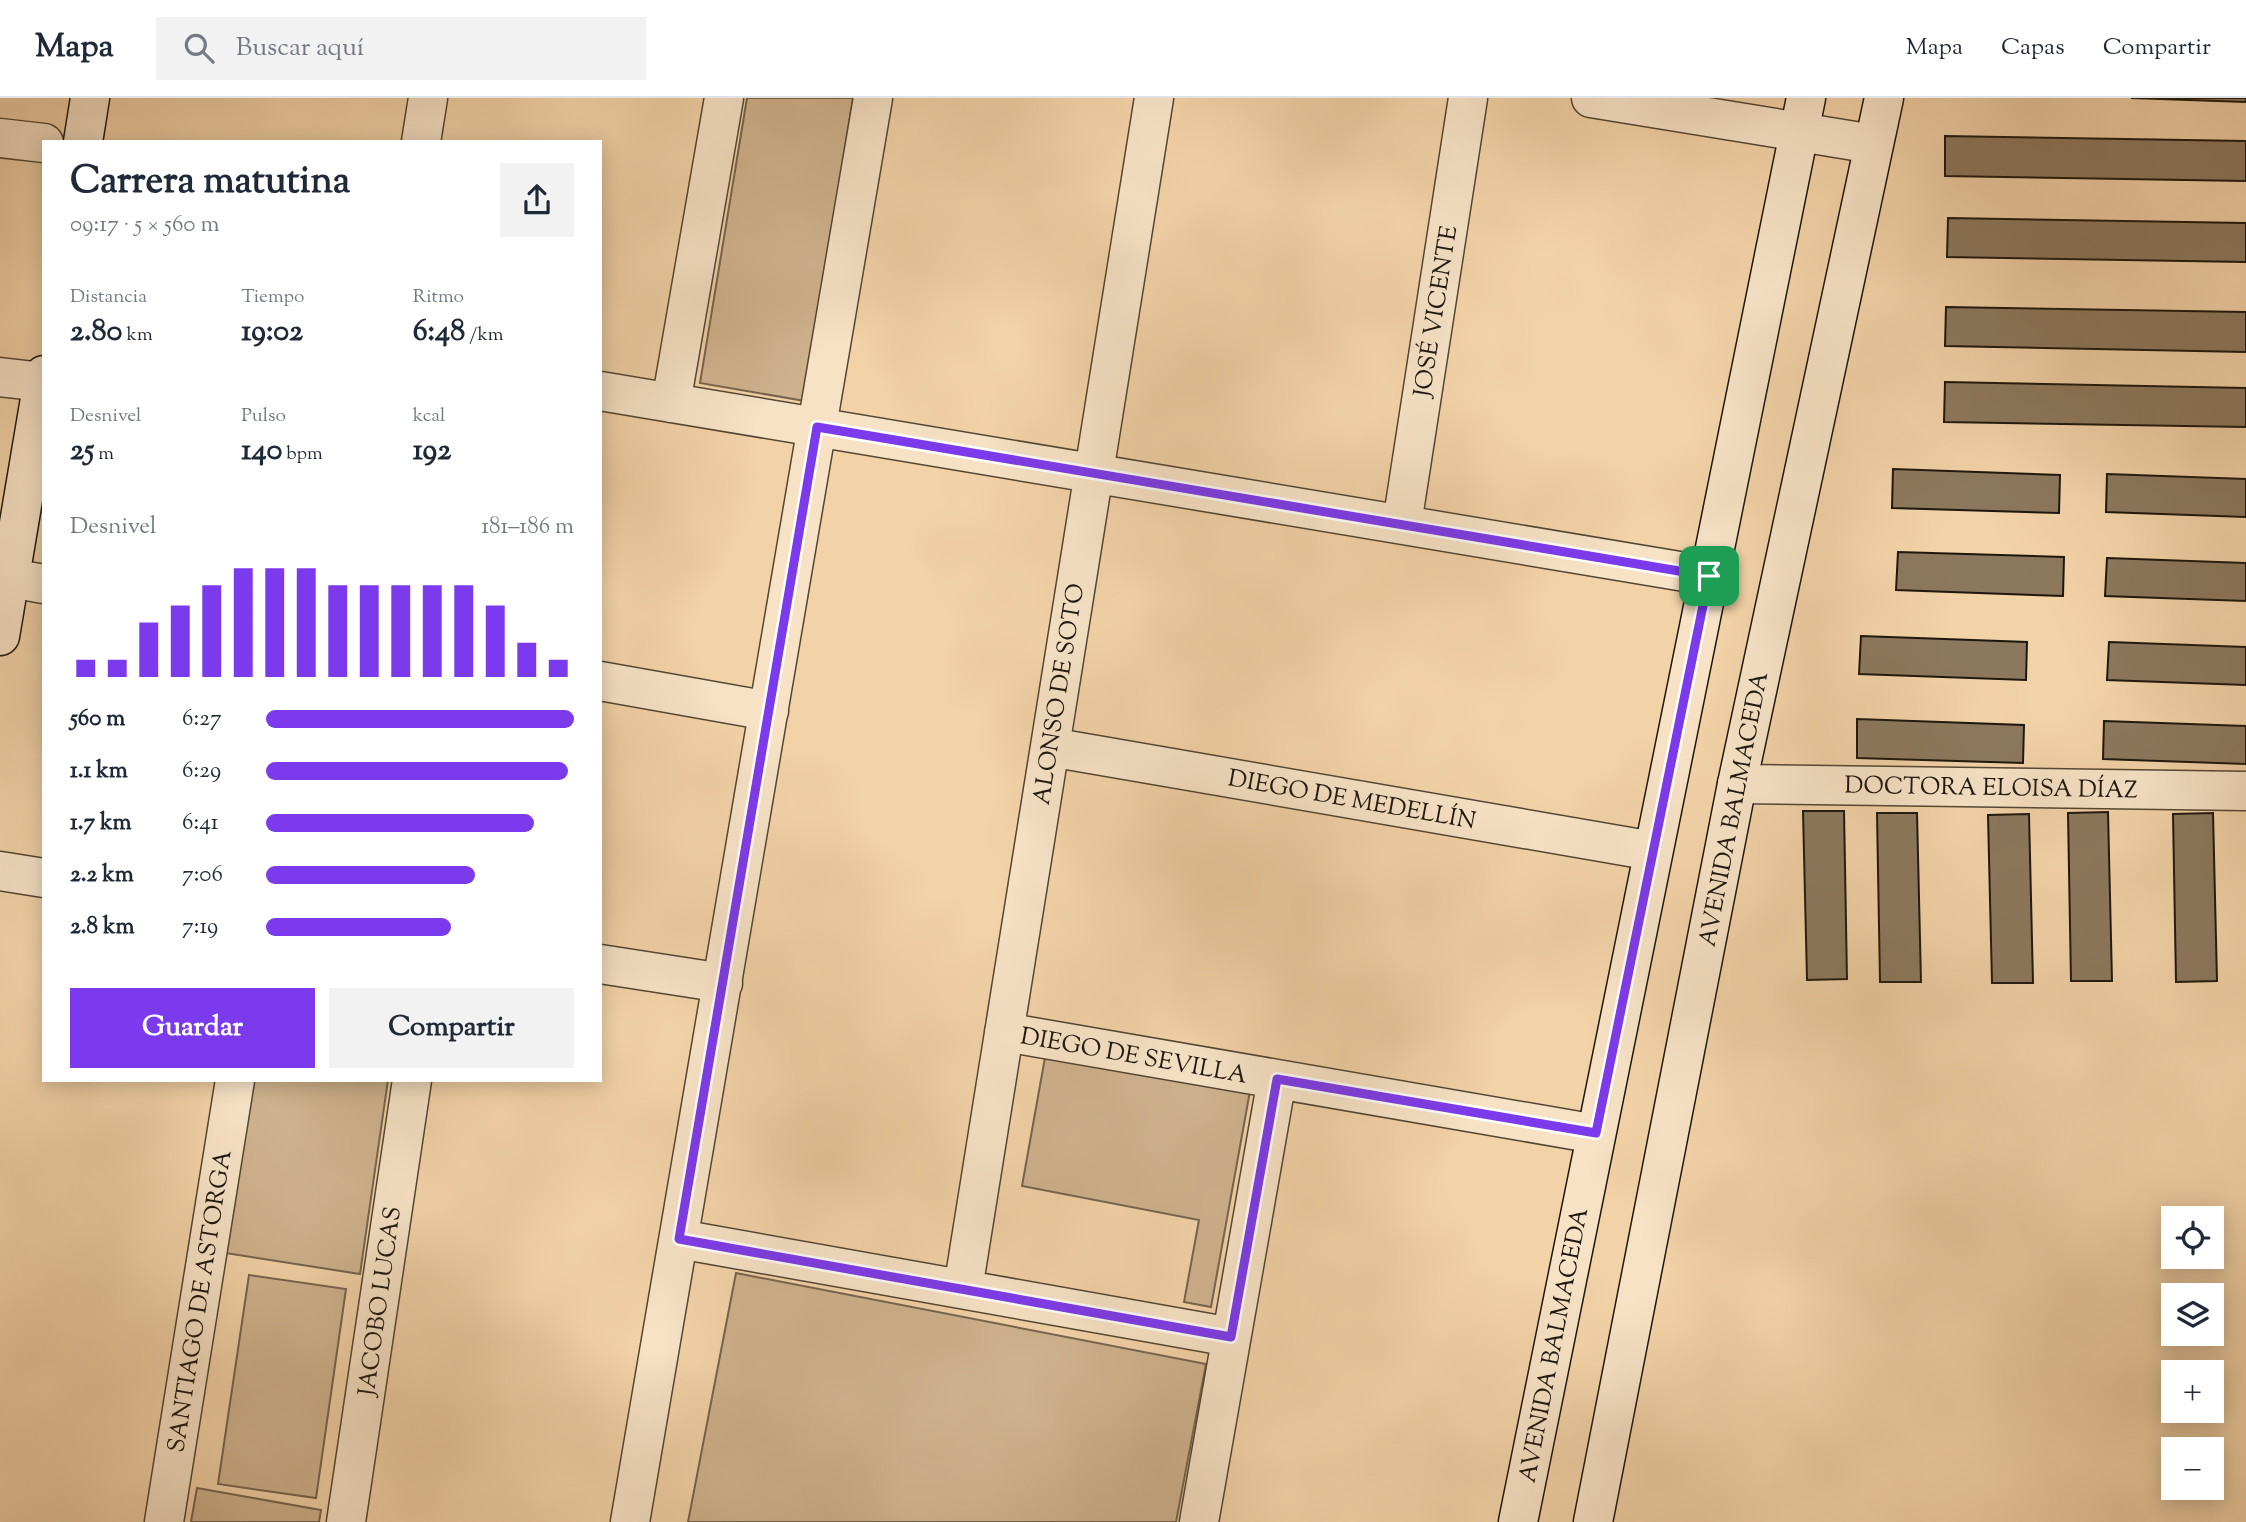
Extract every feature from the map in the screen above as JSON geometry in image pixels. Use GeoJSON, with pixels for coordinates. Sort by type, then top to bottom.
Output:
{"type":"FeatureCollection","features":[{"type":"Feature","properties":{"kind":"street"},"geometry":{"type":"LineString","coordinates":[[83,140],[90,98]]}},
{"type":"Feature","properties":{"kind":"street"},"geometry":{"type":"LineString","coordinates":[[421,140],[428,98]]}},
{"type":"Feature","properties":{"kind":"street"},"geometry":{"type":"LineString","coordinates":[[671,403],[724,98]]}},
{"type":"Feature","properties":{"kind":"street"},"geometry":{"type":"LineString","coordinates":[[630,1522],[873,98]]}},
{"type":"Feature","properties":{"kind":"street","name":"ALONSO DE SOTO"},"geometry":{"type":"LineString","coordinates":[[963,1289],[1154,98]]}},
{"type":"Feature","properties":{"kind":"street","name":"JOSÉ VICENTE"},"geometry":{"type":"LineString","coordinates":[[1402,524],[1468,98]]}},
{"type":"Feature","properties":{"kind":"street"},"geometry":{"type":"LineString","coordinates":[[1591,98],[1803,115],[1873,144]]}},
{"type":"Feature","properties":{"kind":"street","name":"AVENIDA BALMACEDA"},"geometry":{"type":"LineString","coordinates":[[1593,1522],[1737,784],[1884,98]]}},
{"type":"Feature","properties":{"kind":"street","name":"AVENIDA BALMACEDA"},"geometry":{"type":"LineString","coordinates":[[1518,1522],[1803,115]]}},
{"type":"Feature","properties":{"kind":"street"},"geometry":{"type":"LineString","coordinates":[[0,138],[42,143]]}},
{"type":"Feature","properties":{"kind":"street"},"geometry":{"type":"LineString","coordinates":[[0,377],[42,378]]}},
{"type":"Feature","properties":{"kind":"street"},"geometry":{"type":"LineString","coordinates":[[0,634],[27,581],[42,391]]}},
{"type":"Feature","properties":{"kind":"street"},"geometry":{"type":"LineString","coordinates":[[602,391],[1709,576]]}},
{"type":"Feature","properties":{"kind":"street"},"geometry":{"type":"LineString","coordinates":[[602,681],[769,711]]}},
{"type":"Feature","properties":{"kind":"street","name":"DIEGO DE MEDELLÍN"},"geometry":{"type":"LineString","coordinates":[[1050,747],[1653,851]]}},
{"type":"Feature","properties":{"kind":"street","name":"DOCTORA ELOISA DÍAZ"},"geometry":{"type":"LineString","coordinates":[[1737,784],[2246,791]]}},
{"type":"Feature","properties":{"kind":"street"},"geometry":{"type":"LineString","coordinates":[[0,871],[42,878]]}},
{"type":"Feature","properties":{"kind":"street"},"geometry":{"type":"LineString","coordinates":[[602,964],[723,983]]}},
{"type":"Feature","properties":{"kind":"street","name":"DIEGO DE SEVILLA"},"geometry":{"type":"LineString","coordinates":[[1004,1032],[1596,1133]]}},
{"type":"Feature","properties":{"kind":"street"},"geometry":{"type":"LineString","coordinates":[[1199,1522],[1277,1079]]}},
{"type":"Feature","properties":{"kind":"street","name":"SANTIAGO DE ASTORGA"},"geometry":{"type":"LineString","coordinates":[[164,1522],[235,1082]]}},
{"type":"Feature","properties":{"kind":"street","name":"JACOBO LUCAS"},"geometry":{"type":"LineString","coordinates":[[346,1522],[412,1082]]}},
{"type":"Feature","properties":{"kind":"street"},"geometry":{"type":"LineString","coordinates":[[679,1239],[1231,1337]]}},
{"type":"Feature","properties":{"kind":"shaded area"},"geometry":{"type":"Polygon","coordinates":[[[747,98],[853,98],[805,401],[700,383],[747,98]]]}},
{"type":"Feature","properties":{"kind":"shaded area"},"geometry":{"type":"Polygon","coordinates":[[[1046,1052],[1250,1091],[1211,1307],[1184,1302],[1199,1220],[1022,1186],[1046,1052]]]}},
{"type":"Feature","properties":{"kind":"shaded area"},"geometry":{"type":"Polygon","coordinates":[[[250,1082],[388,1082],[360,1274],[225,1253],[250,1082]]]}},
{"type":"Feature","properties":{"kind":"shaded area"},"geometry":{"type":"Polygon","coordinates":[[[736,1273],[1206,1364],[1176,1522],[688,1522],[736,1273]]]}},
{"type":"Feature","properties":{"kind":"shaded area"},"geometry":{"type":"Polygon","coordinates":[[[249,1275],[346,1289],[316,1498],[218,1484],[249,1275]]]}},
{"type":"Feature","properties":{"kind":"shaded area"},"geometry":{"type":"Polygon","coordinates":[[[197,1488],[321,1510],[319,1522],[191,1522],[197,1488]]]}},
{"type":"Feature","properties":{"kind":"building"},"geometry":{"type":"Polygon","coordinates":[[[2131,98],[2246,98],[2246,102],[2131,98]]]}},
{"type":"Feature","properties":{"kind":"building"},"geometry":{"type":"Polygon","coordinates":[[[1945,136],[2246,141],[2246,181],[1945,176],[1945,136]]]}},
{"type":"Feature","properties":{"kind":"building"},"geometry":{"type":"Polygon","coordinates":[[[1948,218],[2246,223],[2246,262],[1947,257],[1948,218]]]}},
{"type":"Feature","properties":{"kind":"building"},"geometry":{"type":"Polygon","coordinates":[[[1946,307],[2246,312],[2246,352],[1945,346],[1946,307]]]}},
{"type":"Feature","properties":{"kind":"building"},"geometry":{"type":"Polygon","coordinates":[[[1945,382],[2246,388],[2246,427],[1944,422],[1945,382]]]}},
{"type":"Feature","properties":{"kind":"building"},"geometry":{"type":"Polygon","coordinates":[[[1893,469],[2060,475],[2059,513],[1892,508],[1893,469]]]}},
{"type":"Feature","properties":{"kind":"building"},"geometry":{"type":"Polygon","coordinates":[[[2107,474],[2246,479],[2246,517],[2106,512],[2107,474]]]}},
{"type":"Feature","properties":{"kind":"building"},"geometry":{"type":"Polygon","coordinates":[[[1898,552],[2064,557],[2063,596],[1896,590],[1898,552]]]}},
{"type":"Feature","properties":{"kind":"building"},"geometry":{"type":"Polygon","coordinates":[[[2107,558],[2246,563],[2246,601],[2105,596],[2107,558]]]}},
{"type":"Feature","properties":{"kind":"building"},"geometry":{"type":"Polygon","coordinates":[[[1861,636],[2027,642],[2026,680],[1859,674],[1861,636]]]}},
{"type":"Feature","properties":{"kind":"building"},"geometry":{"type":"Polygon","coordinates":[[[2109,642],[2246,647],[2246,685],[2107,680],[2109,642]]]}},
{"type":"Feature","properties":{"kind":"building"},"geometry":{"type":"Polygon","coordinates":[[[1857,719],[2024,725],[2023,763],[1857,758],[1857,719]]]}},
{"type":"Feature","properties":{"kind":"building"},"geometry":{"type":"Polygon","coordinates":[[[2104,721],[2246,726],[2246,764],[2103,759],[2104,721]]]}},
{"type":"Feature","properties":{"kind":"building"},"geometry":{"type":"Polygon","coordinates":[[[1803,811],[1844,811],[1847,979],[1807,980],[1803,811]]]}},
{"type":"Feature","properties":{"kind":"building"},"geometry":{"type":"Polygon","coordinates":[[[2108,812],[2112,981],[2071,981],[2068,813],[2108,812]]]}},
{"type":"Feature","properties":{"kind":"building"},"geometry":{"type":"Polygon","coordinates":[[[1877,813],[1917,813],[1921,982],[1880,982],[1877,813]]]}},
{"type":"Feature","properties":{"kind":"building"},"geometry":{"type":"Polygon","coordinates":[[[2213,813],[2217,981],[2176,982],[2173,814],[2213,813]]]}},
{"type":"Feature","properties":{"kind":"building"},"geometry":{"type":"Polygon","coordinates":[[[2029,814],[2033,983],[1992,983],[1988,815],[2029,814]]]}},
{"type":"Feature","properties":{"kind":"route"},"geometry":{"type":"LineString","coordinates":[[817,427],[1709,576],[1596,1133],[1277,1079],[1231,1337],[679,1239],[817,427]]}}]}
